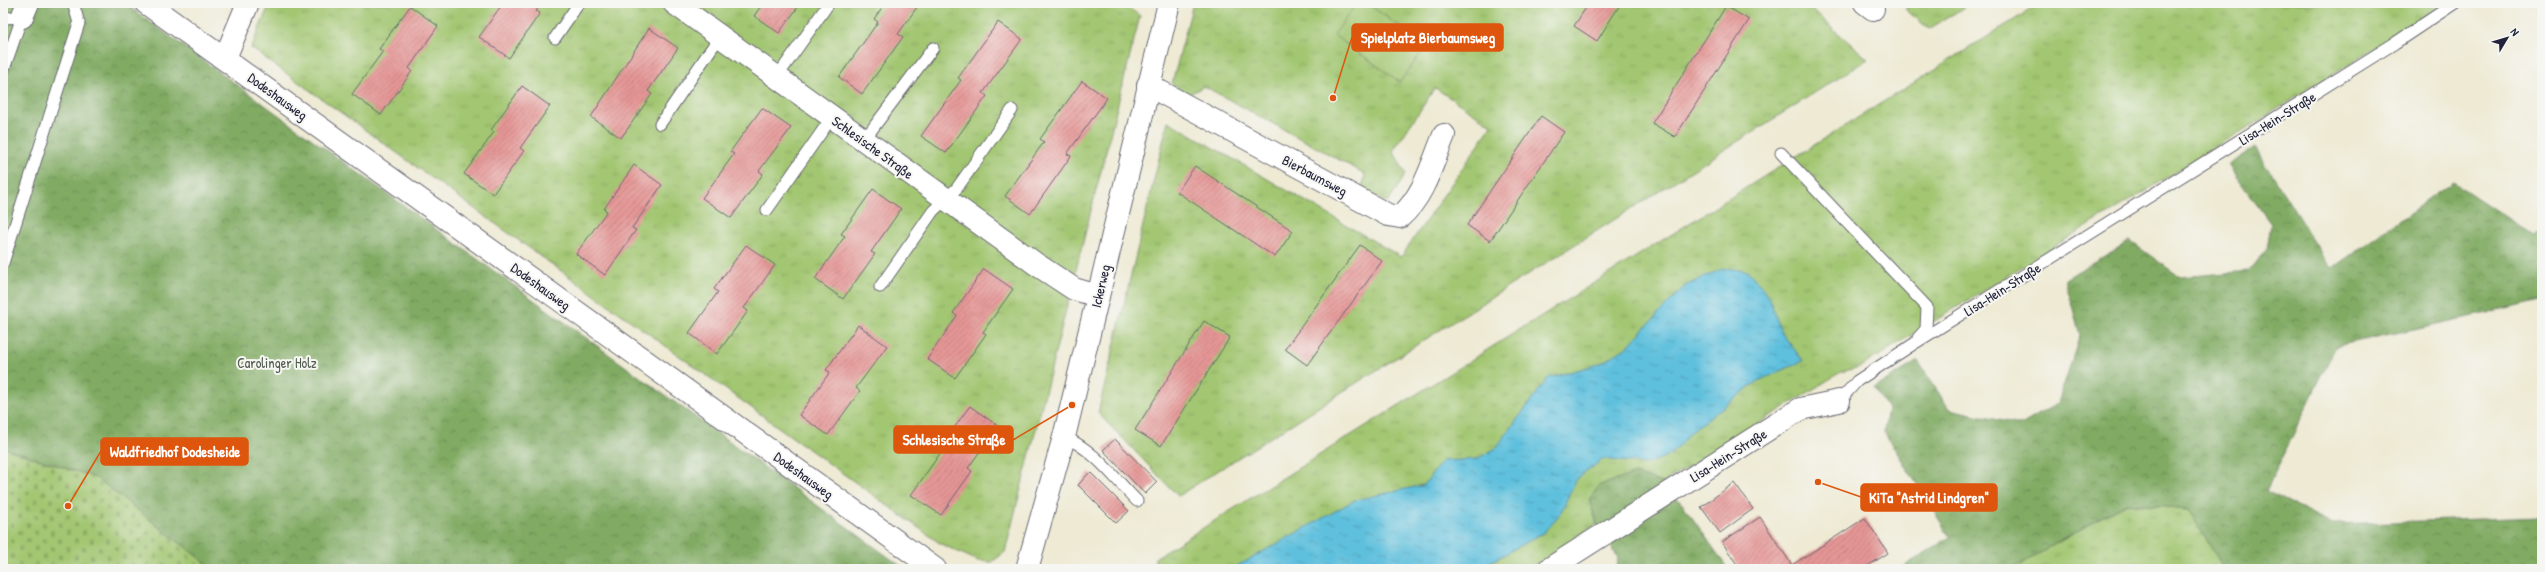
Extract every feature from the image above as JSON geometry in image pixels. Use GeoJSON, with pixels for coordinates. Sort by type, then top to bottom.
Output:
{"type":"FeatureCollection","features":[{"type":"Feature","properties":{"kind":"street","name":"Dodeshausweg"},"geometry":{"type":"LineString","coordinates":[[146,3],[225,58],[935,569]]}},
{"type":"Feature","properties":{"kind":"street"},"geometry":{"type":"LineString","coordinates":[[225,58],[248,3]]}},
{"type":"Feature","properties":{"kind":"street","name":"Schlesische Straße"},"geometry":{"type":"LineString","coordinates":[[674,3],[946,199],[1074,289],[1098,296]]}},
{"type":"Feature","properties":{"kind":"street","name":"Ickerweg"},"geometry":{"type":"LineString","coordinates":[[1027,569],[1064,437],[1169,3]]}},
{"type":"Feature","properties":{"kind":"street","name":"Bierbaumsweg"},"geometry":{"type":"LineString","coordinates":[[1148,85],[1388,214],[1400,217],[1409,209],[1422,189],[1444,135]]}},
{"type":"Feature","properties":{"kind":"street","name":"Lisa-Hein-Straße"},"geometry":{"type":"LineString","coordinates":[[1548,569],[1800,409],[1839,401]]}},
{"type":"Feature","properties":{"kind":"lane"},"geometry":{"type":"LineString","coordinates":[[3,263],[79,23],[73,3]]}},
{"type":"Feature","properties":{"kind":"lane"},"geometry":{"type":"LineString","coordinates":[[555,38],[579,3]]}},
{"type":"Feature","properties":{"kind":"lane"},"geometry":{"type":"LineString","coordinates":[[777,77],[829,3]]}},
{"type":"Feature","properties":{"kind":"lane","name":"Lisa-Hein-Straße"},"geometry":{"type":"LineString","coordinates":[[1839,401],[1857,381],[1912,345],[2395,43],[2455,3]]}},
{"type":"Feature","properties":{"kind":"lane"},"geometry":{"type":"LineString","coordinates":[[3,72],[17,13]]}},
{"type":"Feature","properties":{"kind":"lane"},"geometry":{"type":"LineString","coordinates":[[660,124],[720,36]]}},
{"type":"Feature","properties":{"kind":"lane"},"geometry":{"type":"LineString","coordinates":[[864,140],[933,48]]}},
{"type":"Feature","properties":{"kind":"lane"},"geometry":{"type":"LineString","coordinates":[[880,287],[932,211],[957,188],[1012,110]]}},
{"type":"Feature","properties":{"kind":"lane"},"geometry":{"type":"LineString","coordinates":[[767,210],[832,117]]}},
{"type":"Feature","properties":{"kind":"lane"},"geometry":{"type":"LineString","coordinates":[[1781,153],[1927,307],[1926,329],[1912,345]]}},
{"type":"Feature","properties":{"kind":"lane"},"geometry":{"type":"LineString","coordinates":[[1064,437],[1076,442],[1088,451],[1137,501]]}},
{"type":"Feature","properties":{"kind":"green space","name":"Carolinger Holz"},"geometry":{"type":"Polygon","coordinates":[[[3,3],[124,3],[905,569],[213,569],[96,478],[3,448],[3,3]]]}},
{"type":"Feature","properties":{"kind":"green space"},"geometry":{"type":"Polygon","coordinates":[[[270,3],[1122,3],[1140,16],[1005,552],[992,562],[978,561],[941,544],[251,48],[270,3]]]}},
{"type":"Feature","properties":{"kind":"green space"},"geometry":{"type":"Polygon","coordinates":[[[1193,3],[1804,3],[1868,59],[1178,496],[1098,413],[1168,121],[1401,257],[1492,125],[1435,88],[1393,151],[1406,174],[1388,203],[1362,189],[1365,174],[1204,86],[1188,95],[1172,84],[1193,3]]]}},
{"type":"Feature","properties":{"kind":"green space"},"geometry":{"type":"Polygon","coordinates":[[[1357,3],[1367,3],[1426,46],[1400,82],[1334,35],[1357,3]]]}},
{"type":"Feature","properties":{"kind":"green space"},"geometry":{"type":"Polygon","coordinates":[[[1914,3],[1971,3],[1929,29],[1905,9],[1914,3]]]}},
{"type":"Feature","properties":{"kind":"green space"},"geometry":{"type":"Polygon","coordinates":[[[2041,3],[2443,3],[2394,37],[1860,367],[1841,372],[1663,483],[1635,474],[1589,499],[1597,524],[1530,569],[1154,569],[1155,558],[2041,3]]]}},
{"type":"Feature","properties":{"kind":"green space"},"geometry":{"type":"Polygon","coordinates":[[[2255,148],[2331,269],[2453,182],[2534,236],[2542,233],[2542,301],[2336,346],[2266,491],[2333,524],[2542,517],[2542,569],[2224,569],[2188,509],[2125,503],[2013,569],[1900,569],[1950,537],[1884,432],[1888,409],[1874,388],[1918,361],[1949,409],[2021,425],[2058,403],[2080,335],[2065,279],[2130,241],[2180,277],[2249,271],[2267,249],[2271,224],[2228,165],[2255,148]]]}},
{"type":"Feature","properties":{"kind":"green space"},"geometry":{"type":"Polygon","coordinates":[[[3,448],[96,478],[213,569],[3,569],[3,448]]]}},
{"type":"Feature","properties":{"kind":"green space"},"geometry":{"type":"Polygon","coordinates":[[[1635,474],[1663,483],[1684,506],[1728,569],[1617,569],[1618,558],[1597,524],[1589,499],[1600,485],[1635,474]]]}},
{"type":"Feature","properties":{"kind":"green space"},"geometry":{"type":"Polygon","coordinates":[[[2125,503],[2188,509],[2224,569],[2013,569],[2125,503]]]}},
{"type":"Feature","properties":{"kind":"water"},"geometry":{"type":"Polygon","coordinates":[[[1724,268],[1748,271],[1768,294],[1781,332],[1803,361],[1758,381],[1694,429],[1670,455],[1647,464],[1603,459],[1576,480],[1560,514],[1543,533],[1478,569],[1232,569],[1355,500],[1424,485],[1442,461],[1477,459],[1496,448],[1548,378],[1599,364],[1626,348],[1685,286],[1724,268]]]}},
{"type":"Feature","properties":{"kind":"building"},"geometry":{"type":"Polygon","coordinates":[[[503,3],[542,3],[536,11],[540,13],[509,58],[479,37],[503,3]]]}},
{"type":"Feature","properties":{"kind":"building"},"geometry":{"type":"Polygon","coordinates":[[[763,3],[801,3],[779,33],[754,16],[763,3]]]}},
{"type":"Feature","properties":{"kind":"building"},"geometry":{"type":"Polygon","coordinates":[[[885,3],[920,3],[898,34],[903,37],[862,94],[839,77],[878,22],[874,19],[885,3]]]}},
{"type":"Feature","properties":{"kind":"building"},"geometry":{"type":"Polygon","coordinates":[[[1589,3],[1621,3],[1597,41],[1574,26],[1589,3]]]}},
{"type":"Feature","properties":{"kind":"building"},"geometry":{"type":"Polygon","coordinates":[[[410,6],[438,26],[409,68],[412,71],[381,115],[352,94],[383,51],[379,49],[410,6]]]}},
{"type":"Feature","properties":{"kind":"building"},"geometry":{"type":"Polygon","coordinates":[[[1726,6],[1749,20],[1675,137],[1652,123],[1726,6]]]}},
{"type":"Feature","properties":{"kind":"building"},"geometry":{"type":"Polygon","coordinates":[[[998,22],[1022,39],[983,93],[987,96],[946,153],[921,136],[961,80],[958,78],[998,22]]]}},
{"type":"Feature","properties":{"kind":"building"},"geometry":{"type":"Polygon","coordinates":[[[649,28],[678,48],[648,91],[652,94],[621,138],[591,117],[649,28]]]}},
{"type":"Feature","properties":{"kind":"building"},"geometry":{"type":"Polygon","coordinates":[[[1082,81],[1107,98],[1067,154],[1071,156],[1030,214],[1005,196],[1044,142],[1040,139],[1082,81]]]}},
{"type":"Feature","properties":{"kind":"building"},"geometry":{"type":"Polygon","coordinates":[[[522,86],[550,106],[520,148],[524,151],[493,194],[464,174],[494,132],[491,130],[522,86]]]}},
{"type":"Feature","properties":{"kind":"building"},"geometry":{"type":"Polygon","coordinates":[[[762,108],[791,128],[759,171],[763,174],[731,218],[702,198],[734,154],[730,152],[762,108]]]}},
{"type":"Feature","properties":{"kind":"building"},"geometry":{"type":"Polygon","coordinates":[[[1541,116],[1564,132],[1490,241],[1467,225],[1541,116]]]}},
{"type":"Feature","properties":{"kind":"building"},"geometry":{"type":"Polygon","coordinates":[[[634,165],[662,185],[632,228],[636,230],[605,275],[576,254],[607,211],[604,209],[634,165]]]}},
{"type":"Feature","properties":{"kind":"building"},"geometry":{"type":"Polygon","coordinates":[[[1195,166],[1293,231],[1275,257],[1177,192],[1195,166]]]}},
{"type":"Feature","properties":{"kind":"building"},"geometry":{"type":"Polygon","coordinates":[[[873,189],[901,209],[871,252],[875,254],[843,299],[815,279],[845,236],[841,234],[873,189]]]}},
{"type":"Feature","properties":{"kind":"building"},"geometry":{"type":"Polygon","coordinates":[[[746,245],[775,265],[744,308],[748,311],[717,354],[689,333],[718,292],[714,289],[746,245]]]}},
{"type":"Feature","properties":{"kind":"building"},"geometry":{"type":"Polygon","coordinates":[[[1360,245],[1382,261],[1307,365],[1285,349],[1360,245]]]}},
{"type":"Feature","properties":{"kind":"building"},"geometry":{"type":"Polygon","coordinates":[[[984,269],[1013,289],[983,332],[986,334],[955,378],[927,359],[957,316],[953,313],[984,269]]]}},
{"type":"Feature","properties":{"kind":"building"},"geometry":{"type":"Polygon","coordinates":[[[1204,321],[1230,337],[1161,446],[1135,430],[1204,321]]]}},
{"type":"Feature","properties":{"kind":"building"},"geometry":{"type":"Polygon","coordinates":[[[858,325],[887,346],[856,388],[860,391],[828,435],[799,415],[830,372],[826,370],[858,325]]]}},
{"type":"Feature","properties":{"kind":"building"},"geometry":{"type":"Polygon","coordinates":[[[970,406],[998,426],[968,468],[972,471],[941,515],[911,495],[941,452],[938,450],[970,406]]]}},
{"type":"Feature","properties":{"kind":"building"},"geometry":{"type":"Polygon","coordinates":[[[1115,439],[1157,482],[1145,494],[1103,450],[1115,439]]]}},
{"type":"Feature","properties":{"kind":"building"},"geometry":{"type":"Polygon","coordinates":[[[1090,472],[1129,511],[1116,523],[1078,485],[1090,472]]]}},
{"type":"Feature","properties":{"kind":"building"},"geometry":{"type":"Polygon","coordinates":[[[1734,483],[1753,509],[1720,533],[1701,507],[1734,483]]]}},
{"type":"Feature","properties":{"kind":"building"},"geometry":{"type":"Polygon","coordinates":[[[1760,517],[1792,565],[1865,518],[1888,553],[1863,569],[1740,569],[1722,542],[1760,517]]]}},
{"type":"Feature","properties":{"kind":"place","name":"Spielplatz Bierbaumsweg"},"geometry":{"type":"Point","coordinates":[1333,98]}},
{"type":"Feature","properties":{"kind":"place","name":"Schlesische Straße"},"geometry":{"type":"Point","coordinates":[1072,405]}},
{"type":"Feature","properties":{"kind":"place","name":"KiTa \"Astrid Lindgren\""},"geometry":{"type":"Point","coordinates":[1818,482]}},
{"type":"Feature","properties":{"kind":"place","name":"Waldfriedhof Dodesheide"},"geometry":{"type":"Point","coordinates":[68,506]}}]}
